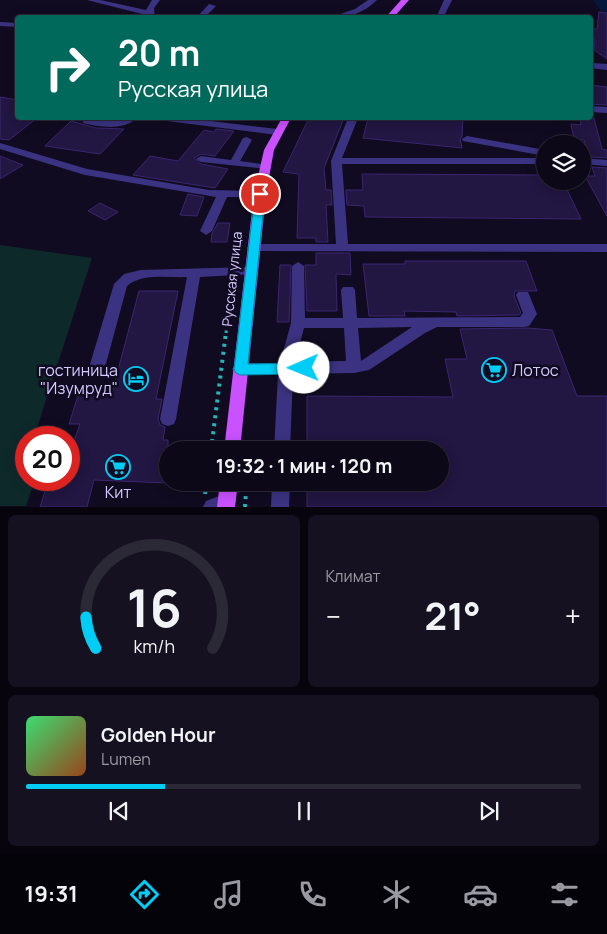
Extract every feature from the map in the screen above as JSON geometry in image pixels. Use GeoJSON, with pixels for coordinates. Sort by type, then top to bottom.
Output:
{"type":"FeatureCollection","features":[{"type":"Feature","properties":{"kind":"main road"},"geometry":{"type":"LineString","coordinates":[[391,15],[405,0]]}},
{"type":"Feature","properties":{"kind":"main road","name":"Русская улица"},"geometry":{"type":"LineString","coordinates":[[233,441],[250,271],[264,167],[277,132],[285,120]]}},
{"type":"Feature","properties":{"kind":"main road"},"geometry":{"type":"LineString","coordinates":[[222,505],[226,491]]}},
{"type":"Feature","properties":{"kind":"street"},"geometry":{"type":"LineString","coordinates":[[91,0],[150,15],[156,0]]}},
{"type":"Feature","properties":{"kind":"street"},"geometry":{"type":"LineString","coordinates":[[343,15],[358,11],[373,0]]}},
{"type":"Feature","properties":{"kind":"street"},"geometry":{"type":"LineString","coordinates":[[440,15],[448,0]]}},
{"type":"Feature","properties":{"kind":"street"},"geometry":{"type":"LineString","coordinates":[[202,15],[212,6]]}},
{"type":"Feature","properties":{"kind":"street"},"geometry":{"type":"LineString","coordinates":[[0,24],[15,25]]}},
{"type":"Feature","properties":{"kind":"street"},"geometry":{"type":"LineString","coordinates":[[593,66],[607,67]]}},
{"type":"Feature","properties":{"kind":"street"},"geometry":{"type":"LineString","coordinates":[[593,109],[607,110]]}},
{"type":"Feature","properties":{"kind":"street"},"geometry":{"type":"LineString","coordinates":[[86,120],[109,125],[118,125],[128,120]]}},
{"type":"Feature","properties":{"kind":"street"},"geometry":{"type":"LineString","coordinates":[[184,120],[277,132]]}},
{"type":"Feature","properties":{"kind":"street"},"geometry":{"type":"LineString","coordinates":[[342,248],[336,161],[352,120]]}},
{"type":"Feature","properties":{"kind":"street"},"geometry":{"type":"LineString","coordinates":[[467,139],[536,151]]}},
{"type":"Feature","properties":{"kind":"street"},"geometry":{"type":"LineString","coordinates":[[234,163],[247,140]]}},
{"type":"Feature","properties":{"kind":"street"},"geometry":{"type":"LineString","coordinates":[[0,146],[85,172],[209,193],[260,194]]}},
{"type":"Feature","properties":{"kind":"street"},"geometry":{"type":"LineString","coordinates":[[201,159],[264,167]]}},
{"type":"Feature","properties":{"kind":"street"},"geometry":{"type":"LineString","coordinates":[[336,161],[536,161]]}},
{"type":"Feature","properties":{"kind":"street"},"geometry":{"type":"LineString","coordinates":[[591,162],[607,163]]}},
{"type":"Feature","properties":{"kind":"street"},"geometry":{"type":"LineString","coordinates":[[206,232],[223,194]]}},
{"type":"Feature","properties":{"kind":"street"},"geometry":{"type":"LineString","coordinates":[[253,248],[607,248]]}},
{"type":"Feature","properties":{"kind":"street"},"geometry":{"type":"LineString","coordinates":[[282,441],[286,369],[298,323],[298,266]]}},
{"type":"Feature","properties":{"kind":"street"},"geometry":{"type":"LineString","coordinates":[[96,371],[121,284],[129,277],[141,274],[250,271]]}},
{"type":"Feature","properties":{"kind":"street"},"geometry":{"type":"LineString","coordinates":[[168,419],[194,272]]}},
{"type":"Feature","properties":{"kind":"street"},"geometry":{"type":"LineString","coordinates":[[348,290],[354,368]]}},
{"type":"Feature","properties":{"kind":"street"},"geometry":{"type":"LineString","coordinates":[[298,323],[524,322],[530,314],[524,295]]}},
{"type":"Feature","properties":{"kind":"street"},"geometry":{"type":"LineString","coordinates":[[240,369],[354,368],[364,366],[420,329],[435,322]]}},
{"type":"Feature","properties":{"kind":"street"},"geometry":{"type":"LineString","coordinates":[[280,506],[281,491]]}},
{"type":"Feature","properties":{"kind":"green space"},"geometry":{"type":"Polygon","coordinates":[[[0,245],[92,258],[38,426],[15,426],[15,491],[31,491],[26,506],[0,506],[0,245]]]}},
{"type":"Feature","properties":{"kind":"building"},"geometry":{"type":"Polygon","coordinates":[[[599,12],[607,13],[607,59],[594,50],[593,29],[597,29],[599,12]]]}},
{"type":"Feature","properties":{"kind":"building"},"geometry":{"type":"Polygon","coordinates":[[[593,85],[607,87],[607,105],[593,104],[593,85]]]}},
{"type":"Feature","properties":{"kind":"building"},"geometry":{"type":"Polygon","coordinates":[[[0,97],[15,100],[15,120],[34,120],[9,140],[0,139],[0,97]]]}},
{"type":"Feature","properties":{"kind":"building"},"geometry":{"type":"Polygon","coordinates":[[[594,118],[602,149],[607,150],[607,158],[591,157],[591,135],[573,135],[571,124],[581,125],[580,120],[593,120],[594,118]]]}},
{"type":"Feature","properties":{"kind":"building"},"geometry":{"type":"Polygon","coordinates":[[[308,120],[343,120],[324,168],[326,190],[331,190],[332,205],[326,205],[328,242],[316,242],[316,238],[297,238],[299,174],[283,172],[308,120]]]}},
{"type":"Feature","properties":{"kind":"building"},"geometry":{"type":"Polygon","coordinates":[[[368,120],[463,120],[462,137],[460,138],[462,148],[363,138],[368,120]]]}},
{"type":"Feature","properties":{"kind":"building"},"geometry":{"type":"Polygon","coordinates":[[[71,121],[96,128],[124,129],[100,154],[45,146],[71,121]]]}},
{"type":"Feature","properties":{"kind":"building"},"geometry":{"type":"Polygon","coordinates":[[[216,129],[234,131],[215,156],[201,154],[194,158],[201,164],[228,169],[215,188],[133,175],[150,156],[178,161],[204,130],[214,132],[216,129]]]}},
{"type":"Feature","properties":{"kind":"building"},"geometry":{"type":"Polygon","coordinates":[[[0,156],[23,165],[0,179],[0,156]]]}},
{"type":"Feature","properties":{"kind":"building"},"geometry":{"type":"Polygon","coordinates":[[[592,167],[607,168],[607,216],[591,187],[591,176],[595,176],[592,167]]]}},
{"type":"Feature","properties":{"kind":"building"},"geometry":{"type":"Polygon","coordinates":[[[362,174],[536,175],[536,190],[567,190],[581,219],[365,217],[364,206],[347,205],[346,190],[363,190],[362,174]]]}},
{"type":"Feature","properties":{"kind":"building"},"geometry":{"type":"Polygon","coordinates":[[[188,194],[204,197],[197,216],[180,215],[188,194]]]}},
{"type":"Feature","properties":{"kind":"building"},"geometry":{"type":"Polygon","coordinates":[[[100,203],[118,212],[105,220],[88,211],[100,203]]]}},
{"type":"Feature","properties":{"kind":"building"},"geometry":{"type":"Polygon","coordinates":[[[218,223],[230,223],[227,242],[211,242],[212,233],[218,223]]]}},
{"type":"Feature","properties":{"kind":"building"},"geometry":{"type":"Polygon","coordinates":[[[316,253],[350,253],[351,275],[336,274],[337,311],[307,311],[305,265],[316,265],[316,253]]]}},
{"type":"Feature","properties":{"kind":"building"},"geometry":{"type":"Polygon","coordinates":[[[405,261],[526,261],[537,291],[515,291],[514,296],[521,313],[519,315],[457,316],[456,312],[404,311],[405,316],[369,316],[363,264],[405,264],[405,261]]]}},
{"type":"Feature","properties":{"kind":"building"},"geometry":{"type":"Polygon","coordinates":[[[280,265],[291,265],[289,322],[277,322],[280,265]]]}},
{"type":"Feature","properties":{"kind":"building"},"geometry":{"type":"Polygon","coordinates":[[[139,291],[178,291],[156,399],[162,399],[158,419],[160,425],[165,427],[163,440],[168,440],[159,441],[159,483],[94,480],[87,507],[40,507],[45,491],[80,491],[80,424],[69,424],[80,389],[113,389],[139,291]]]}},
{"type":"Feature","properties":{"kind":"building"},"geometry":{"type":"Polygon","coordinates":[[[527,328],[552,330],[577,396],[607,396],[607,507],[307,507],[307,491],[449,491],[449,441],[307,441],[307,396],[453,397],[445,359],[467,359],[460,329],[527,328]]]}},
{"type":"Feature","properties":{"kind":"waterway"},"geometry":{"type":"LineString","coordinates":[[601,0],[607,7]]}},
{"type":"Feature","properties":{"kind":"place","name":"Лотос"},"geometry":{"type":"Point","coordinates":[494,370]}},
{"type":"Feature","properties":{"kind":"place","name":"гостиница \"Изумруд\""},"geometry":{"type":"Point","coordinates":[136,379]}},
{"type":"Feature","properties":{"kind":"place","name":"Кит"},"geometry":{"type":"Point","coordinates":[118,467]}},
{"type":"Feature","properties":{"kind":"route"},"geometry":{"type":"LineString","coordinates":[[260,194],[240,369],[304,368]]}}]}
